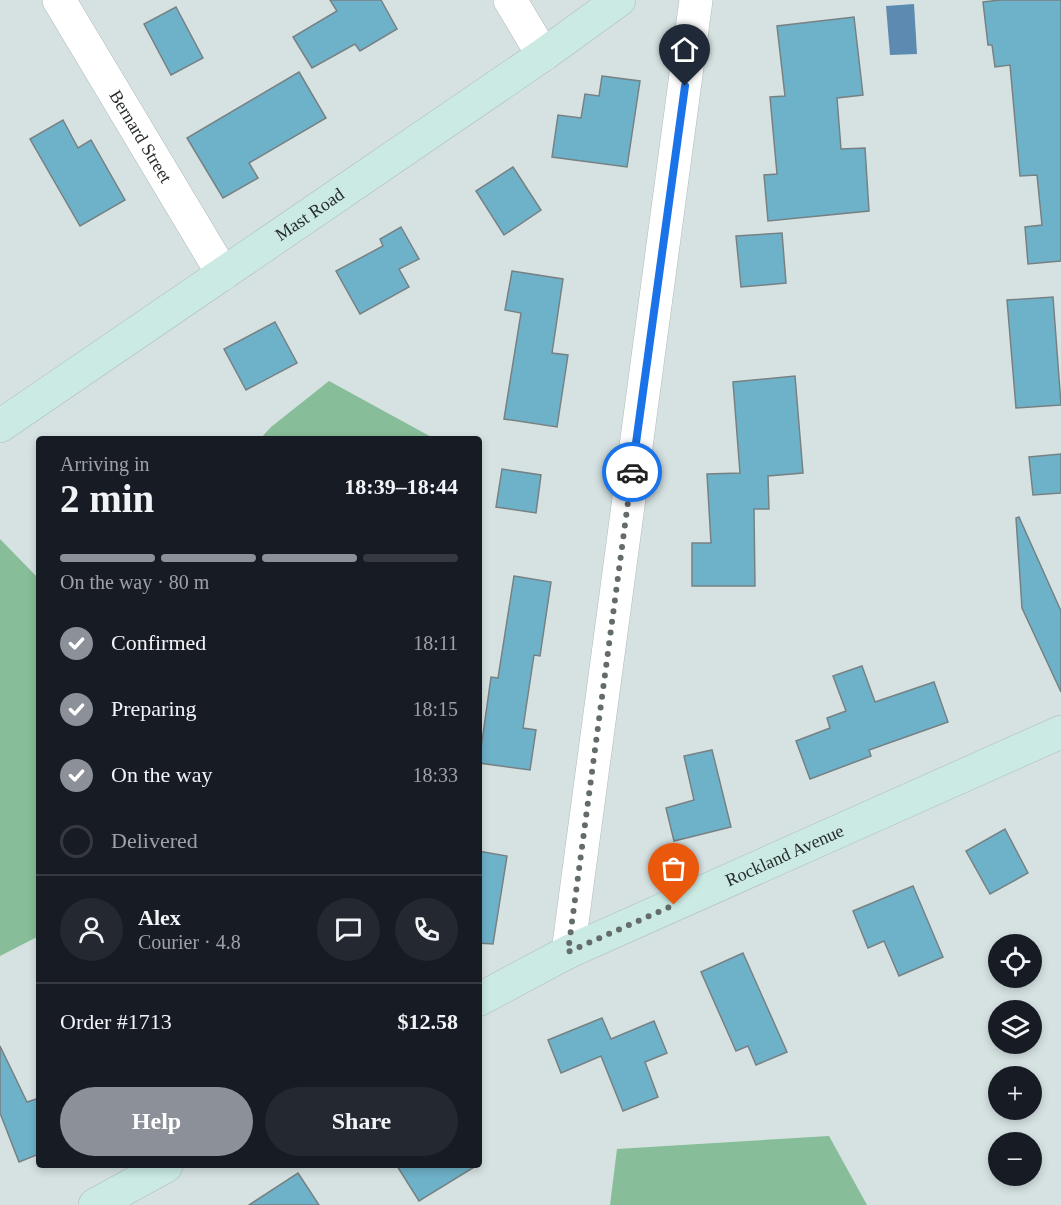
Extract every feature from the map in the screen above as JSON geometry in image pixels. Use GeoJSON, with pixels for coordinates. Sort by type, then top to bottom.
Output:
{"type":"FeatureCollection","features":[{"type":"Feature","properties":{"kind":"main road","name":"Mast Road"},"geometry":{"type":"LineString","coordinates":[[0,426],[543,55],[618,0]]}},
{"type":"Feature","properties":{"kind":"main road","name":"Rockland Avenue"},"geometry":{"type":"LineString","coordinates":[[482,998],[568,952],[1061,732]]}},
{"type":"Feature","properties":{"kind":"main road"},"geometry":{"type":"LineString","coordinates":[[95,1205],[162,1168]]}},
{"type":"Feature","properties":{"kind":"street","name":"Bernard Street"},"geometry":{"type":"LineString","coordinates":[[59,0],[223,274]]}},
{"type":"Feature","properties":{"kind":"street"},"geometry":{"type":"LineString","coordinates":[[510,0],[543,55]]}},
{"type":"Feature","properties":{"kind":"street"},"geometry":{"type":"LineString","coordinates":[[568,952],[696,0]]}},
{"type":"Feature","properties":{"kind":"green space"},"geometry":{"type":"Polygon","coordinates":[[[329,381],[430,436],[263,436],[329,381]]]}},
{"type":"Feature","properties":{"kind":"green space"},"geometry":{"type":"Polygon","coordinates":[[[0,539],[36,576],[36,938],[0,956],[0,539]]]}},
{"type":"Feature","properties":{"kind":"green space"},"geometry":{"type":"Polygon","coordinates":[[[829,1136],[867,1205],[610,1205],[617,1149],[829,1136]]]}},
{"type":"Feature","properties":{"kind":"water"},"geometry":{"type":"Polygon","coordinates":[[[914,4],[917,54],[890,55],[886,6],[914,4]]]}},
{"type":"Feature","properties":{"kind":"building"},"geometry":{"type":"Polygon","coordinates":[[[330,0],[381,0],[397,29],[360,51],[355,44],[312,68],[293,37],[337,11],[330,0]]]}},
{"type":"Feature","properties":{"kind":"building"},"geometry":{"type":"Polygon","coordinates":[[[1061,0],[1061,261],[1028,264],[1025,227],[1042,225],[1037,175],[1020,176],[1010,65],[995,67],[992,45],[988,45],[983,2],[1061,0]]]}},
{"type":"Feature","properties":{"kind":"building"},"geometry":{"type":"Polygon","coordinates":[[[176,7],[203,58],[171,75],[144,24],[176,7]]]}},
{"type":"Feature","properties":{"kind":"building"},"geometry":{"type":"Polygon","coordinates":[[[854,17],[863,95],[837,98],[841,149],[865,148],[869,211],[768,221],[764,175],[777,174],[770,97],[785,96],[777,26],[854,17]]]}},
{"type":"Feature","properties":{"kind":"building"},"geometry":{"type":"Polygon","coordinates":[[[299,72],[326,118],[249,163],[258,178],[223,198],[187,138],[299,72]]]}},
{"type":"Feature","properties":{"kind":"building"},"geometry":{"type":"Polygon","coordinates":[[[602,76],[640,81],[627,167],[552,157],[558,115],[581,118],[585,94],[599,96],[602,76]]]}},
{"type":"Feature","properties":{"kind":"building"},"geometry":{"type":"Polygon","coordinates":[[[63,120],[78,148],[91,140],[125,200],[80,226],[30,139],[63,120]]]}},
{"type":"Feature","properties":{"kind":"building"},"geometry":{"type":"Polygon","coordinates":[[[513,167],[541,210],[504,235],[476,191],[513,167]]]}},
{"type":"Feature","properties":{"kind":"building"},"geometry":{"type":"Polygon","coordinates":[[[401,227],[419,259],[399,269],[409,287],[360,314],[336,271],[383,246],[380,239],[401,227]]]}},
{"type":"Feature","properties":{"kind":"building"},"geometry":{"type":"Polygon","coordinates":[[[782,233],[786,283],[741,287],[736,236],[782,233]]]}},
{"type":"Feature","properties":{"kind":"building"},"geometry":{"type":"Polygon","coordinates":[[[512,271],[563,279],[552,353],[568,355],[557,427],[504,419],[521,313],[505,310],[512,271]]]}},
{"type":"Feature","properties":{"kind":"building"},"geometry":{"type":"Polygon","coordinates":[[[1053,297],[1061,405],[1016,408],[1007,300],[1053,297]]]}},
{"type":"Feature","properties":{"kind":"building"},"geometry":{"type":"Polygon","coordinates":[[[275,322],[297,363],[246,390],[224,349],[275,322]]]}},
{"type":"Feature","properties":{"kind":"building"},"geometry":{"type":"Polygon","coordinates":[[[795,376],[803,473],[768,476],[769,509],[754,509],[755,586],[692,586],[692,543],[711,543],[707,474],[740,473],[733,382],[795,376]]]}},
{"type":"Feature","properties":{"kind":"building"},"geometry":{"type":"Polygon","coordinates":[[[1061,454],[1061,493],[1033,495],[1029,457],[1061,454]]]}},
{"type":"Feature","properties":{"kind":"building"},"geometry":{"type":"Polygon","coordinates":[[[502,469],[541,475],[536,513],[496,507],[502,469]]]}},
{"type":"Feature","properties":{"kind":"building"},"geometry":{"type":"Polygon","coordinates":[[[1019,517],[1061,611],[1061,692],[1022,608],[1016,518],[1019,517]]]}},
{"type":"Feature","properties":{"kind":"building"},"geometry":{"type":"Polygon","coordinates":[[[514,576],[551,582],[540,656],[534,655],[523,728],[536,730],[530,770],[482,763],[482,742],[491,677],[498,678],[514,576]]]}},
{"type":"Feature","properties":{"kind":"building"},"geometry":{"type":"Polygon","coordinates":[[[862,666],[875,702],[934,682],[948,722],[869,750],[871,756],[810,779],[796,741],[830,728],[827,718],[846,711],[833,676],[862,666]]]}},
{"type":"Feature","properties":{"kind":"building"},"geometry":{"type":"Polygon","coordinates":[[[712,750],[731,827],[674,841],[666,808],[694,800],[684,756],[712,750]]]}},
{"type":"Feature","properties":{"kind":"building"},"geometry":{"type":"Polygon","coordinates":[[[1005,829],[1028,873],[990,894],[966,851],[1005,829]]]}},
{"type":"Feature","properties":{"kind":"building"},"geometry":{"type":"Polygon","coordinates":[[[482,852],[507,856],[493,944],[482,943],[482,852]]]}},
{"type":"Feature","properties":{"kind":"building"},"geometry":{"type":"Polygon","coordinates":[[[913,886],[943,957],[899,976],[884,941],[868,948],[853,911],[913,886]]]}},
{"type":"Feature","properties":{"kind":"building"},"geometry":{"type":"Polygon","coordinates":[[[743,953],[787,1052],[756,1065],[748,1046],[736,1051],[701,972],[743,953]]]}},
{"type":"Feature","properties":{"kind":"building"},"geometry":{"type":"Polygon","coordinates":[[[602,1018],[611,1039],[654,1021],[667,1053],[645,1062],[658,1097],[623,1111],[601,1056],[561,1073],[548,1040],[602,1018]]]}},
{"type":"Feature","properties":{"kind":"building"},"geometry":{"type":"Polygon","coordinates":[[[0,1046],[27,1102],[36,1099],[36,1155],[19,1162],[0,1113],[0,1046]]]}},
{"type":"Feature","properties":{"kind":"building"},"geometry":{"type":"Polygon","coordinates":[[[398,1168],[473,1168],[419,1201],[398,1168]]]}},
{"type":"Feature","properties":{"kind":"building"},"geometry":{"type":"Polygon","coordinates":[[[298,1173],[319,1205],[249,1205],[298,1173]]]}},
{"type":"Feature","properties":{"kind":"way so far"},"geometry":{"type":"LineString","coordinates":[[632,472],[568,952],[674,905]]}},
{"type":"Feature","properties":{"kind":"route"},"geometry":{"type":"LineString","coordinates":[[632,472],[685,86]]}}]}
